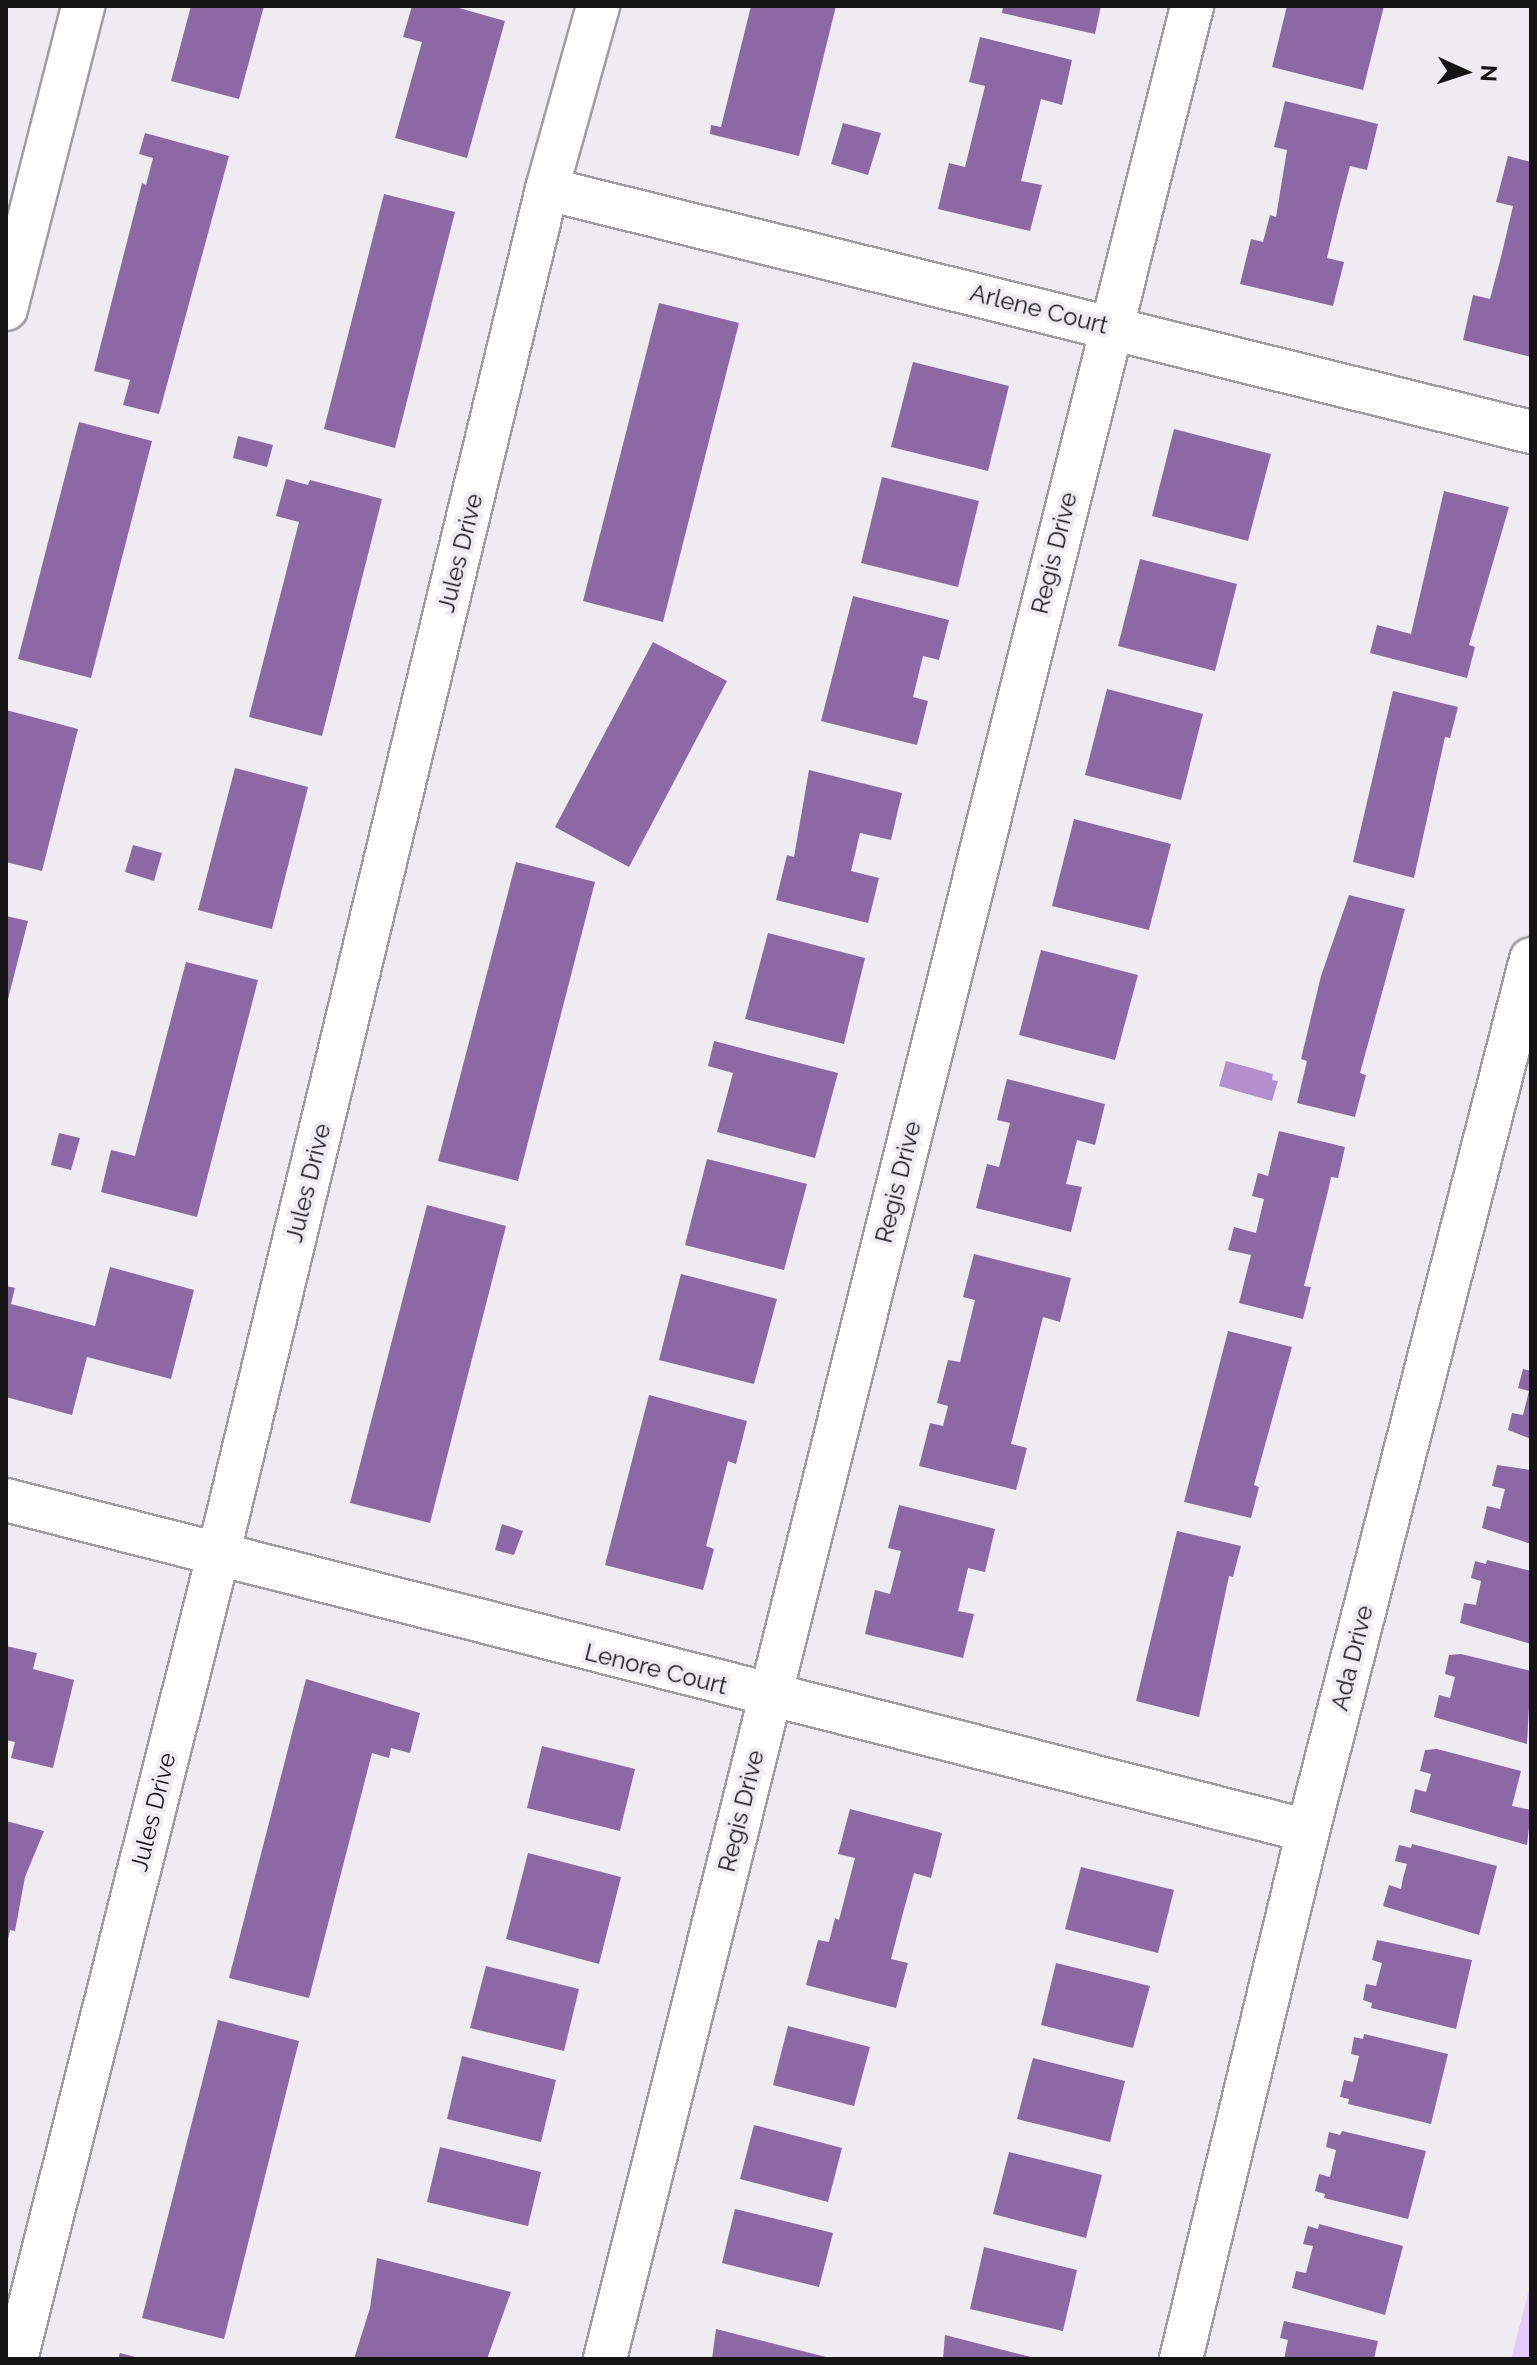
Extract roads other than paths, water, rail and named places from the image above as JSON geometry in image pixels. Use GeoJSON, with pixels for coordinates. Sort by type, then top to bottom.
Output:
{"type":"FeatureCollection","features":[{"type":"Feature","properties":{"kind":"street","name":"Jules Drive"},"geometry":{"type":"LineString","coordinates":[[16,2359],[218,1556],[547,189],[598,6]]}},
{"type":"Feature","properties":{"kind":"street","name":"Regis Drive"},"geometry":{"type":"LineString","coordinates":[[605,2359],[1192,6]]}},
{"type":"Feature","properties":{"kind":"street"},"geometry":{"type":"LineString","coordinates":[[6,309],[73,9]]}},
{"type":"Feature","properties":{"kind":"street","name":"Arlene Court"},"geometry":{"type":"LineString","coordinates":[[547,189],[1531,432]]}},
{"type":"Feature","properties":{"kind":"street","name":"Ada Drive"},"geometry":{"type":"LineString","coordinates":[[1181,2359],[1308,1831],[1531,959]]}},
{"type":"Feature","properties":{"kind":"street","name":"Lenore Court"},"geometry":{"type":"LineString","coordinates":[[6,1500],[769,1698],[1308,1831]]}}]}
